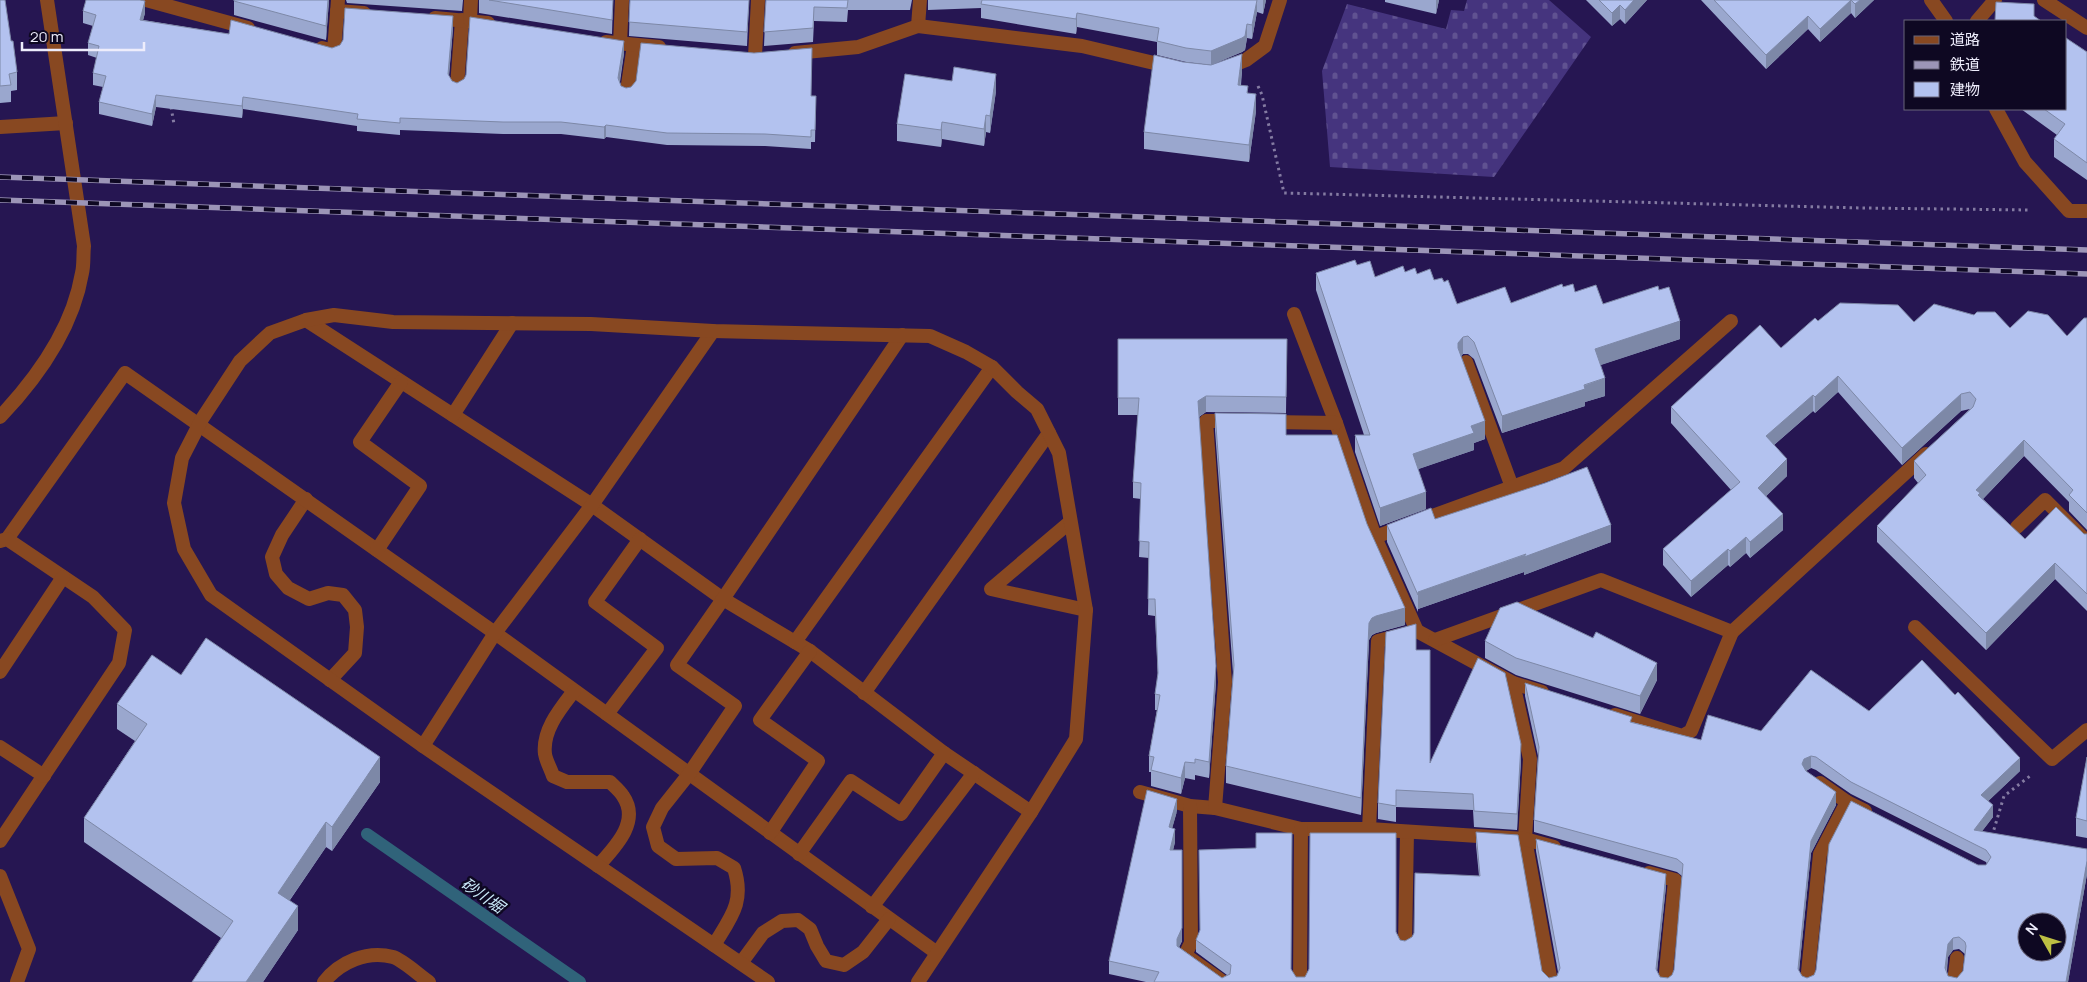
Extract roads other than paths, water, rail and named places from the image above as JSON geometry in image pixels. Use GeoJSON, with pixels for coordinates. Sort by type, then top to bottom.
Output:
{"type":"FeatureCollection","features":[{"type":"Feature","properties":{"kind":"street"},"geometry":{"type":"LineString","coordinates":[[0,417],[51,352],[75,301],[82,273],[84,246],[46,0]]}},
{"type":"Feature","properties":{"kind":"street"},"geometry":{"type":"LineString","coordinates":[[146,0],[259,31]]}},
{"type":"Feature","properties":{"kind":"street"},"geometry":{"type":"LineString","coordinates":[[457,86],[466,20],[471,0]]}},
{"type":"Feature","properties":{"kind":"street"},"geometry":{"type":"LineString","coordinates":[[622,0],[627,44],[627,91]]}},
{"type":"Feature","properties":{"kind":"street"},"geometry":{"type":"LineString","coordinates":[[737,55],[760,56],[758,0]]}},
{"type":"Feature","properties":{"kind":"street"},"geometry":{"type":"LineString","coordinates":[[918,26],[920,0]]}},
{"type":"Feature","properties":{"kind":"street"},"geometry":{"type":"LineString","coordinates":[[1212,74],[1246,60],[1266,46],[1280,0]]}},
{"type":"Feature","properties":{"kind":"street"},"geometry":{"type":"LineString","coordinates":[[1931,0],[1945,20]]}},
{"type":"Feature","properties":{"kind":"street"},"geometry":{"type":"LineString","coordinates":[[1978,20],[1995,0]]}},
{"type":"Feature","properties":{"kind":"street"},"geometry":{"type":"LineString","coordinates":[[2044,0],[2087,28]]}},
{"type":"Feature","properties":{"kind":"street"},"geometry":{"type":"LineString","coordinates":[[306,44],[334,51],[337,6],[376,14]]}},
{"type":"Feature","properties":{"kind":"street"},"geometry":{"type":"LineString","coordinates":[[424,18],[466,20],[498,25]]}},
{"type":"Feature","properties":{"kind":"street"},"geometry":{"type":"LineString","coordinates":[[784,54],[858,47],[918,26],[1082,46],[1184,71]]}},
{"type":"Feature","properties":{"kind":"street"},"geometry":{"type":"LineString","coordinates":[[592,39],[671,48]]}},
{"type":"Feature","properties":{"kind":"street"},"geometry":{"type":"LineString","coordinates":[[1997,110],[2026,162],[2068,211],[2087,211]]}},
{"type":"Feature","properties":{"kind":"street"},"geometry":{"type":"LineString","coordinates":[[0,127],[66,123]]}},
{"type":"Feature","properties":{"kind":"street"},"geometry":{"type":"LineString","coordinates":[[1294,314],[1336,423],[1374,537],[1417,631],[1513,682],[1550,694]]}},
{"type":"Feature","properties":{"kind":"street"},"geometry":{"type":"LineString","coordinates":[[768,982],[423,746],[211,595],[184,549],[174,503],[182,458],[199,425],[240,361],[270,333],[306,320],[334,315],[393,322],[592,324],[712,331],[930,336],[966,352],[992,367],[1037,409],[1059,453],[1086,610],[1076,739],[1031,812],[918,982]]}},
{"type":"Feature","properties":{"kind":"street"},"geometry":{"type":"LineString","coordinates":[[306,320],[592,505],[724,600],[810,651],[944,753],[1031,812]]}},
{"type":"Feature","properties":{"kind":"street"},"geometry":{"type":"LineString","coordinates":[[1374,537],[1564,468],[1731,321]]}},
{"type":"Feature","properties":{"kind":"street"},"geometry":{"type":"LineString","coordinates":[[453,415],[512,323]]}},
{"type":"Feature","properties":{"kind":"street"},"geometry":{"type":"LineString","coordinates":[[423,746],[496,634],[592,505],[712,331]]}},
{"type":"Feature","properties":{"kind":"street"},"geometry":{"type":"LineString","coordinates":[[714,945],[735,910],[739,884],[734,868],[717,858],[676,859],[658,846],[653,827],[662,808],[689,774],[735,706],[677,665],[724,600],[902,335]]}},
{"type":"Feature","properties":{"kind":"street"},"geometry":{"type":"LineString","coordinates":[[1466,362],[1512,487]]}},
{"type":"Feature","properties":{"kind":"street"},"geometry":{"type":"LineString","coordinates":[[795,642],[992,367]]}},
{"type":"Feature","properties":{"kind":"street"},"geometry":{"type":"LineString","coordinates":[[0,841],[119,663],[125,630],[93,597],[3,540],[125,373],[496,634],[937,953]]}},
{"type":"Feature","properties":{"kind":"street"},"geometry":{"type":"LineString","coordinates":[[378,550],[420,486],[360,442],[401,382]]}},
{"type":"Feature","properties":{"kind":"street"},"geometry":{"type":"LineString","coordinates":[[1216,808],[1225,682],[1206,421],[1336,423]]}},
{"type":"Feature","properties":{"kind":"street"},"geometry":{"type":"LineString","coordinates":[[864,693],[1049,433]]}},
{"type":"Feature","properties":{"kind":"street"},"geometry":{"type":"LineString","coordinates":[[1597,709],[1682,736],[1691,731],[1732,632],[1938,444]]}},
{"type":"Feature","properties":{"kind":"street"},"geometry":{"type":"LineString","coordinates":[[306,499],[282,535],[272,557],[276,574],[288,588],[309,599],[328,593],[343,595],[355,610],[358,627],[355,654],[330,680]]}},
{"type":"Feature","properties":{"kind":"street"},"geometry":{"type":"LineString","coordinates":[[2017,527],[2045,500],[2087,542]]}},
{"type":"Feature","properties":{"kind":"street"},"geometry":{"type":"LineString","coordinates":[[1070,522],[991,589],[1086,610]]}},
{"type":"Feature","properties":{"kind":"street"},"geometry":{"type":"LineString","coordinates":[[607,714],[657,648],[595,602],[640,539]]}},
{"type":"Feature","properties":{"kind":"street"},"geometry":{"type":"LineString","coordinates":[[0,672],[63,577]]}},
{"type":"Feature","properties":{"kind":"street"},"geometry":{"type":"LineString","coordinates":[[1435,640],[1601,580],[1732,632]]}},
{"type":"Feature","properties":{"kind":"street"},"geometry":{"type":"LineString","coordinates":[[1915,627],[2052,759],[2087,730]]}},
{"type":"Feature","properties":{"kind":"street"},"geometry":{"type":"LineString","coordinates":[[1369,829],[1378,641],[1417,631]]}},
{"type":"Feature","properties":{"kind":"street"},"geometry":{"type":"LineString","coordinates":[[770,833],[818,761],[760,720],[810,651]]}},
{"type":"Feature","properties":{"kind":"street"},"geometry":{"type":"LineString","coordinates":[[1513,682],[1530,759],[1525,840],[1551,982]]}},
{"type":"Feature","properties":{"kind":"street"},"geometry":{"type":"LineString","coordinates":[[574,691],[558,712],[546,737],[545,754],[553,776],[567,782],[610,782],[624,796],[630,814],[622,839],[598,866]]}},
{"type":"Feature","properties":{"kind":"street"},"geometry":{"type":"LineString","coordinates":[[0,747],[44,776]]}},
{"type":"Feature","properties":{"kind":"street"},"geometry":{"type":"LineString","coordinates":[[799,854],[851,781],[901,814],[944,753]]}},
{"type":"Feature","properties":{"kind":"street"},"geometry":{"type":"LineString","coordinates":[[872,907],[974,773]]}},
{"type":"Feature","properties":{"kind":"street"},"geometry":{"type":"LineString","coordinates":[[1811,777],[1848,802],[1881,819]]}},
{"type":"Feature","properties":{"kind":"street"},"geometry":{"type":"LineString","coordinates":[[1140,792],[1190,806],[1216,808],[1301,829],[1369,829],[1525,840],[1563,850]]}},
{"type":"Feature","properties":{"kind":"street"},"geometry":{"type":"LineString","coordinates":[[1807,982],[1820,854],[1848,802]]}},
{"type":"Feature","properties":{"kind":"street"},"geometry":{"type":"LineString","coordinates":[[1190,806],[1191,942],[1185,955],[1223,982]]}},
{"type":"Feature","properties":{"kind":"street"},"geometry":{"type":"LineString","coordinates":[[1300,982],[1301,829]]}},
{"type":"Feature","properties":{"kind":"street"},"geometry":{"type":"LineString","coordinates":[[1405,944],[1407,832]]}},
{"type":"Feature","properties":{"kind":"street"},"geometry":{"type":"LineString","coordinates":[[1638,870],[1675,880],[1666,982]]}},
{"type":"Feature","properties":{"kind":"street"},"geometry":{"type":"LineString","coordinates":[[0,876],[29,949],[17,982]]}},
{"type":"Feature","properties":{"kind":"street"},"geometry":{"type":"LineString","coordinates":[[741,963],[763,933],[782,921],[798,920],[810,929],[826,961],[844,965],[863,952],[889,919]]}},
{"type":"Feature","properties":{"kind":"street"},"geometry":{"type":"LineString","coordinates":[[324,982],[333,970],[351,960],[370,956],[394,957],[429,982]]}},
{"type":"Feature","properties":{"kind":"street"},"geometry":{"type":"LineString","coordinates":[[1954,982],[1957,958]]}},
{"type":"Feature","properties":{"kind":"waterway","name":"砂川堀"},"geometry":{"type":"LineString","coordinates":[[367,834],[580,982]]}},
{"type":"Feature","properties":{"kind":"railway"},"geometry":{"type":"LineString","coordinates":[[0,177],[2087,250]]}},
{"type":"Feature","properties":{"kind":"railway"},"geometry":{"type":"LineString","coordinates":[[0,200],[2087,274]]}}]}
